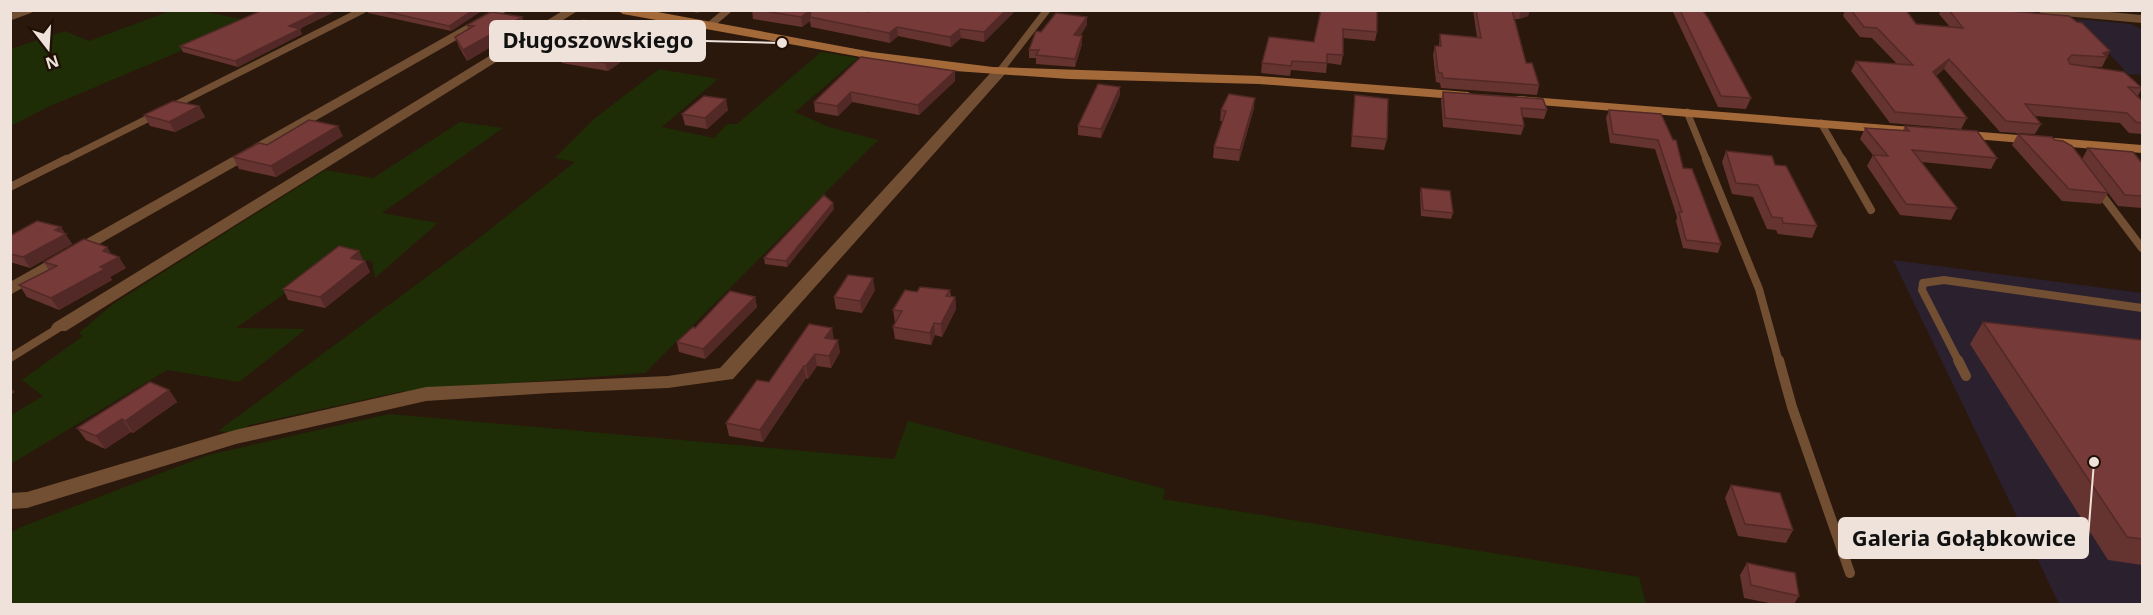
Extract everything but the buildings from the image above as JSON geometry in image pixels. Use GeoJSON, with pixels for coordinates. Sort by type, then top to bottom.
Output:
{"type":"FeatureCollection","features":[{"type":"Feature","properties":{"kind":"street"},"geometry":{"type":"LineString","coordinates":[[10,290],[503,10]]}},
{"type":"Feature","properties":{"kind":"street"},"geometry":{"type":"LineString","coordinates":[[60,327],[573,10]]}},
{"type":"Feature","properties":{"kind":"street"},"geometry":{"type":"LineString","coordinates":[[623,10],[874,56],[1000,71],[1260,80],[1485,97]]}},
{"type":"Feature","properties":{"kind":"street"},"geometry":{"type":"LineString","coordinates":[[2042,10],[2142,19]]}},
{"type":"Feature","properties":{"kind":"street"},"geometry":{"type":"LineString","coordinates":[[10,501],[27,500],[235,437],[426,394],[550,386],[668,382],[726,374],[1000,71]]}},
{"type":"Feature","properties":{"kind":"street"},"geometry":{"type":"LineString","coordinates":[[1509,99],[1942,133],[2065,147],[2142,149]]}},
{"type":"Feature","properties":{"kind":"lane"},"geometry":{"type":"LineString","coordinates":[[10,17],[29,10]]}},
{"type":"Feature","properties":{"kind":"lane"},"geometry":{"type":"LineString","coordinates":[[10,187],[363,10]]}},
{"type":"Feature","properties":{"kind":"lane"},"geometry":{"type":"LineString","coordinates":[[710,25],[728,10]]}},
{"type":"Feature","properties":{"kind":"lane"},"geometry":{"type":"LineString","coordinates":[[1000,71],[1047,10]]}},
{"type":"Feature","properties":{"kind":"lane"},"geometry":{"type":"LineString","coordinates":[[1687,112],[1759,288],[1792,407],[1850,573]]}},
{"type":"Feature","properties":{"kind":"lane"},"geometry":{"type":"LineString","coordinates":[[1821,123],[1871,210]]}},
{"type":"Feature","properties":{"kind":"lane"},"geometry":{"type":"LineString","coordinates":[[2096,187],[2142,248]]}},
{"type":"Feature","properties":{"kind":"lane"},"geometry":{"type":"LineString","coordinates":[[1966,376],[1922,290],[1923,283],[1928,280],[1944,280],[2142,308]]}},
{"type":"Feature","properties":{"kind":"lane"},"geometry":{"type":"LineString","coordinates":[[10,358],[60,327]]}},
{"type":"Feature","properties":{"kind":"shaded area"},"geometry":{"type":"Polygon","coordinates":[[[2077,19],[2130,24],[2142,29],[2142,75],[2128,74],[2077,19]]]}},
{"type":"Feature","properties":{"kind":"shaded area"},"geometry":{"type":"Polygon","coordinates":[[[1893,260],[2142,293],[2142,604],[2059,604],[1893,260]]]}},
{"type":"Feature","properties":{"kind":"green space"},"geometry":{"type":"Polygon","coordinates":[[[170,11],[200,11],[252,21],[48,107],[11,126],[11,49],[65,31],[89,41],[170,11]]]}},
{"type":"Feature","properties":{"kind":"green space"},"geometry":{"type":"Polygon","coordinates":[[[821,52],[858,58],[795,112],[829,127],[878,140],[645,373],[399,392],[249,425],[238,433],[218,431],[470,245],[575,162],[555,158],[594,119],[659,69],[718,79],[662,127],[714,138],[727,124],[737,124],[821,52]]]}},
{"type":"Feature","properties":{"kind":"green space"},"geometry":{"type":"Polygon","coordinates":[[[460,122],[503,128],[382,213],[438,223],[375,278],[372,261],[338,256],[236,328],[306,329],[239,382],[167,370],[11,464],[11,415],[43,396],[22,380],[83,336],[79,333],[113,304],[325,170],[373,178],[460,122]]]}},
{"type":"Feature","properties":{"kind":"green space"},"geometry":{"type":"Polygon","coordinates":[[[389,414],[894,459],[908,421],[1165,489],[1163,499],[1639,577],[1646,604],[11,604],[11,533],[21,527],[208,455],[389,414]]]}},
{"type":"Feature","properties":{"kind":"place","name":"Długoszowskiego"},"geometry":{"type":"Point","coordinates":[782,43]}},
{"type":"Feature","properties":{"kind":"place","name":"Galeria Gołąbkowice"},"geometry":{"type":"Point","coordinates":[2094,462]}}]}
